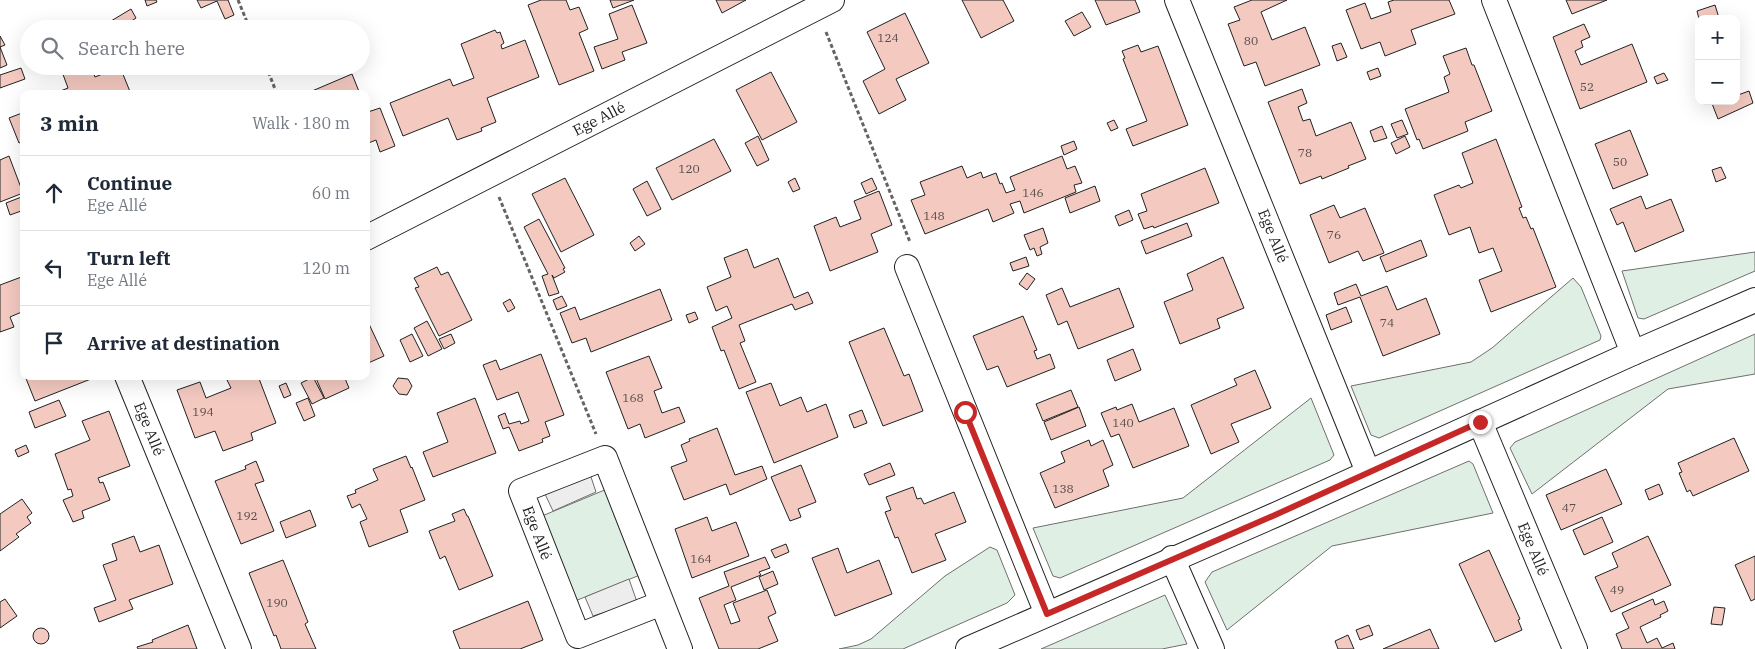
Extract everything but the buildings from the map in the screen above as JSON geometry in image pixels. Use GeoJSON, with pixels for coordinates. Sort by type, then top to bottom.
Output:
{"type":"FeatureCollection","features":[{"type":"Feature","properties":{"kind":"street","name":"Ege Allé"},"geometry":{"type":"LineString","coordinates":[[1177,0],[1368,472]]}},
{"type":"Feature","properties":{"kind":"street"},"geometry":{"type":"LineString","coordinates":[[1494,0],[1633,353]]}},
{"type":"Feature","properties":{"kind":"street","name":"Ege Allé"},"geometry":{"type":"LineString","coordinates":[[370,236],[824,4]]}},
{"type":"Feature","properties":{"kind":"street"},"geometry":{"type":"LineString","coordinates":[[907,267],[1047,614]]}},
{"type":"Feature","properties":{"kind":"street"},"geometry":{"type":"LineString","coordinates":[[968,649],[1172,558],[1275,515],[1633,353],[1755,300]]}},
{"type":"Feature","properties":{"kind":"street","name":"Ege Allé"},"geometry":{"type":"LineString","coordinates":[[130,380],[238,649]]}},
{"type":"Feature","properties":{"kind":"street","name":"Ege Allé"},"geometry":{"type":"LineString","coordinates":[[1480,422],[1575,649]]}},
{"type":"Feature","properties":{"kind":"street","name":"Ege Allé"},"geometry":{"type":"LineString","coordinates":[[605,458],[521,491],[578,636],[662,603]]}},
{"type":"Feature","properties":{"kind":"street"},"geometry":{"type":"LineString","coordinates":[[605,458],[680,649]]}},
{"type":"Feature","properties":{"kind":"street"},"geometry":{"type":"LineString","coordinates":[[1172,558],[1212,649]]}},
{"type":"Feature","properties":{"kind":"path"},"geometry":{"type":"LineString","coordinates":[[238,0],[246,20]]}},
{"type":"Feature","properties":{"kind":"path"},"geometry":{"type":"LineString","coordinates":[[824,4],[915,252],[907,267]]}},
{"type":"Feature","properties":{"kind":"path"},"geometry":{"type":"LineString","coordinates":[[270,75],[275,90]]}},
{"type":"Feature","properties":{"kind":"path"},"geometry":{"type":"LineString","coordinates":[[490,175],[605,458]]}},
{"type":"Feature","properties":{"kind":"green space"},"geometry":{"type":"Polygon","coordinates":[[[1755,252],[1755,271],[1644,319],[1638,318],[1622,271],[1755,252]]]}},
{"type":"Feature","properties":{"kind":"green space"},"geometry":{"type":"Polygon","coordinates":[[[1573,278],[1581,287],[1601,336],[1600,340],[1379,438],[1371,435],[1351,386],[1471,362],[1492,348],[1573,278]]]}},
{"type":"Feature","properties":{"kind":"green space"},"geometry":{"type":"Polygon","coordinates":[[[1755,334],[1755,374],[1668,389],[1532,494],[1510,448],[1515,442],[1755,334]]]}},
{"type":"Feature","properties":{"kind":"green space"},"geometry":{"type":"Polygon","coordinates":[[[1311,398],[1334,455],[1330,460],[1060,578],[1053,576],[1033,528],[1183,498],[1311,398]]]}},
{"type":"Feature","properties":{"kind":"green space"},"geometry":{"type":"Polygon","coordinates":[[[1469,461],[1473,464],[1493,513],[1332,546],[1227,630],[1205,582],[1212,572],[1469,461]]]}},
{"type":"Feature","properties":{"kind":"green space"},"geometry":{"type":"Polygon","coordinates":[[[607,489],[640,575],[575,601],[542,516],[607,489]]]}},
{"type":"Feature","properties":{"kind":"green space"},"geometry":{"type":"Polygon","coordinates":[[[990,547],[997,550],[1015,595],[1007,603],[903,649],[839,649],[858,645],[871,639],[945,576],[990,547]]]}},
{"type":"Feature","properties":{"kind":"green space"},"geometry":{"type":"Polygon","coordinates":[[[1165,595],[1187,644],[1162,649],[1041,649],[1165,595]]]}},
{"type":"Feature","properties":{"kind":"shaded area"},"geometry":{"type":"Polygon","coordinates":[[[590,474],[596,492],[553,511],[544,492],[590,474]]]}},
{"type":"Feature","properties":{"kind":"shaded area"},"geometry":{"type":"Polygon","coordinates":[[[629,579],[637,602],[593,616],[585,597],[629,579]]]}},
{"type":"Feature","properties":{"kind":"route"},"geometry":{"type":"LineString","coordinates":[[965,412],[1047,614],[1172,558],[1275,515],[1480,422]]}}]}
